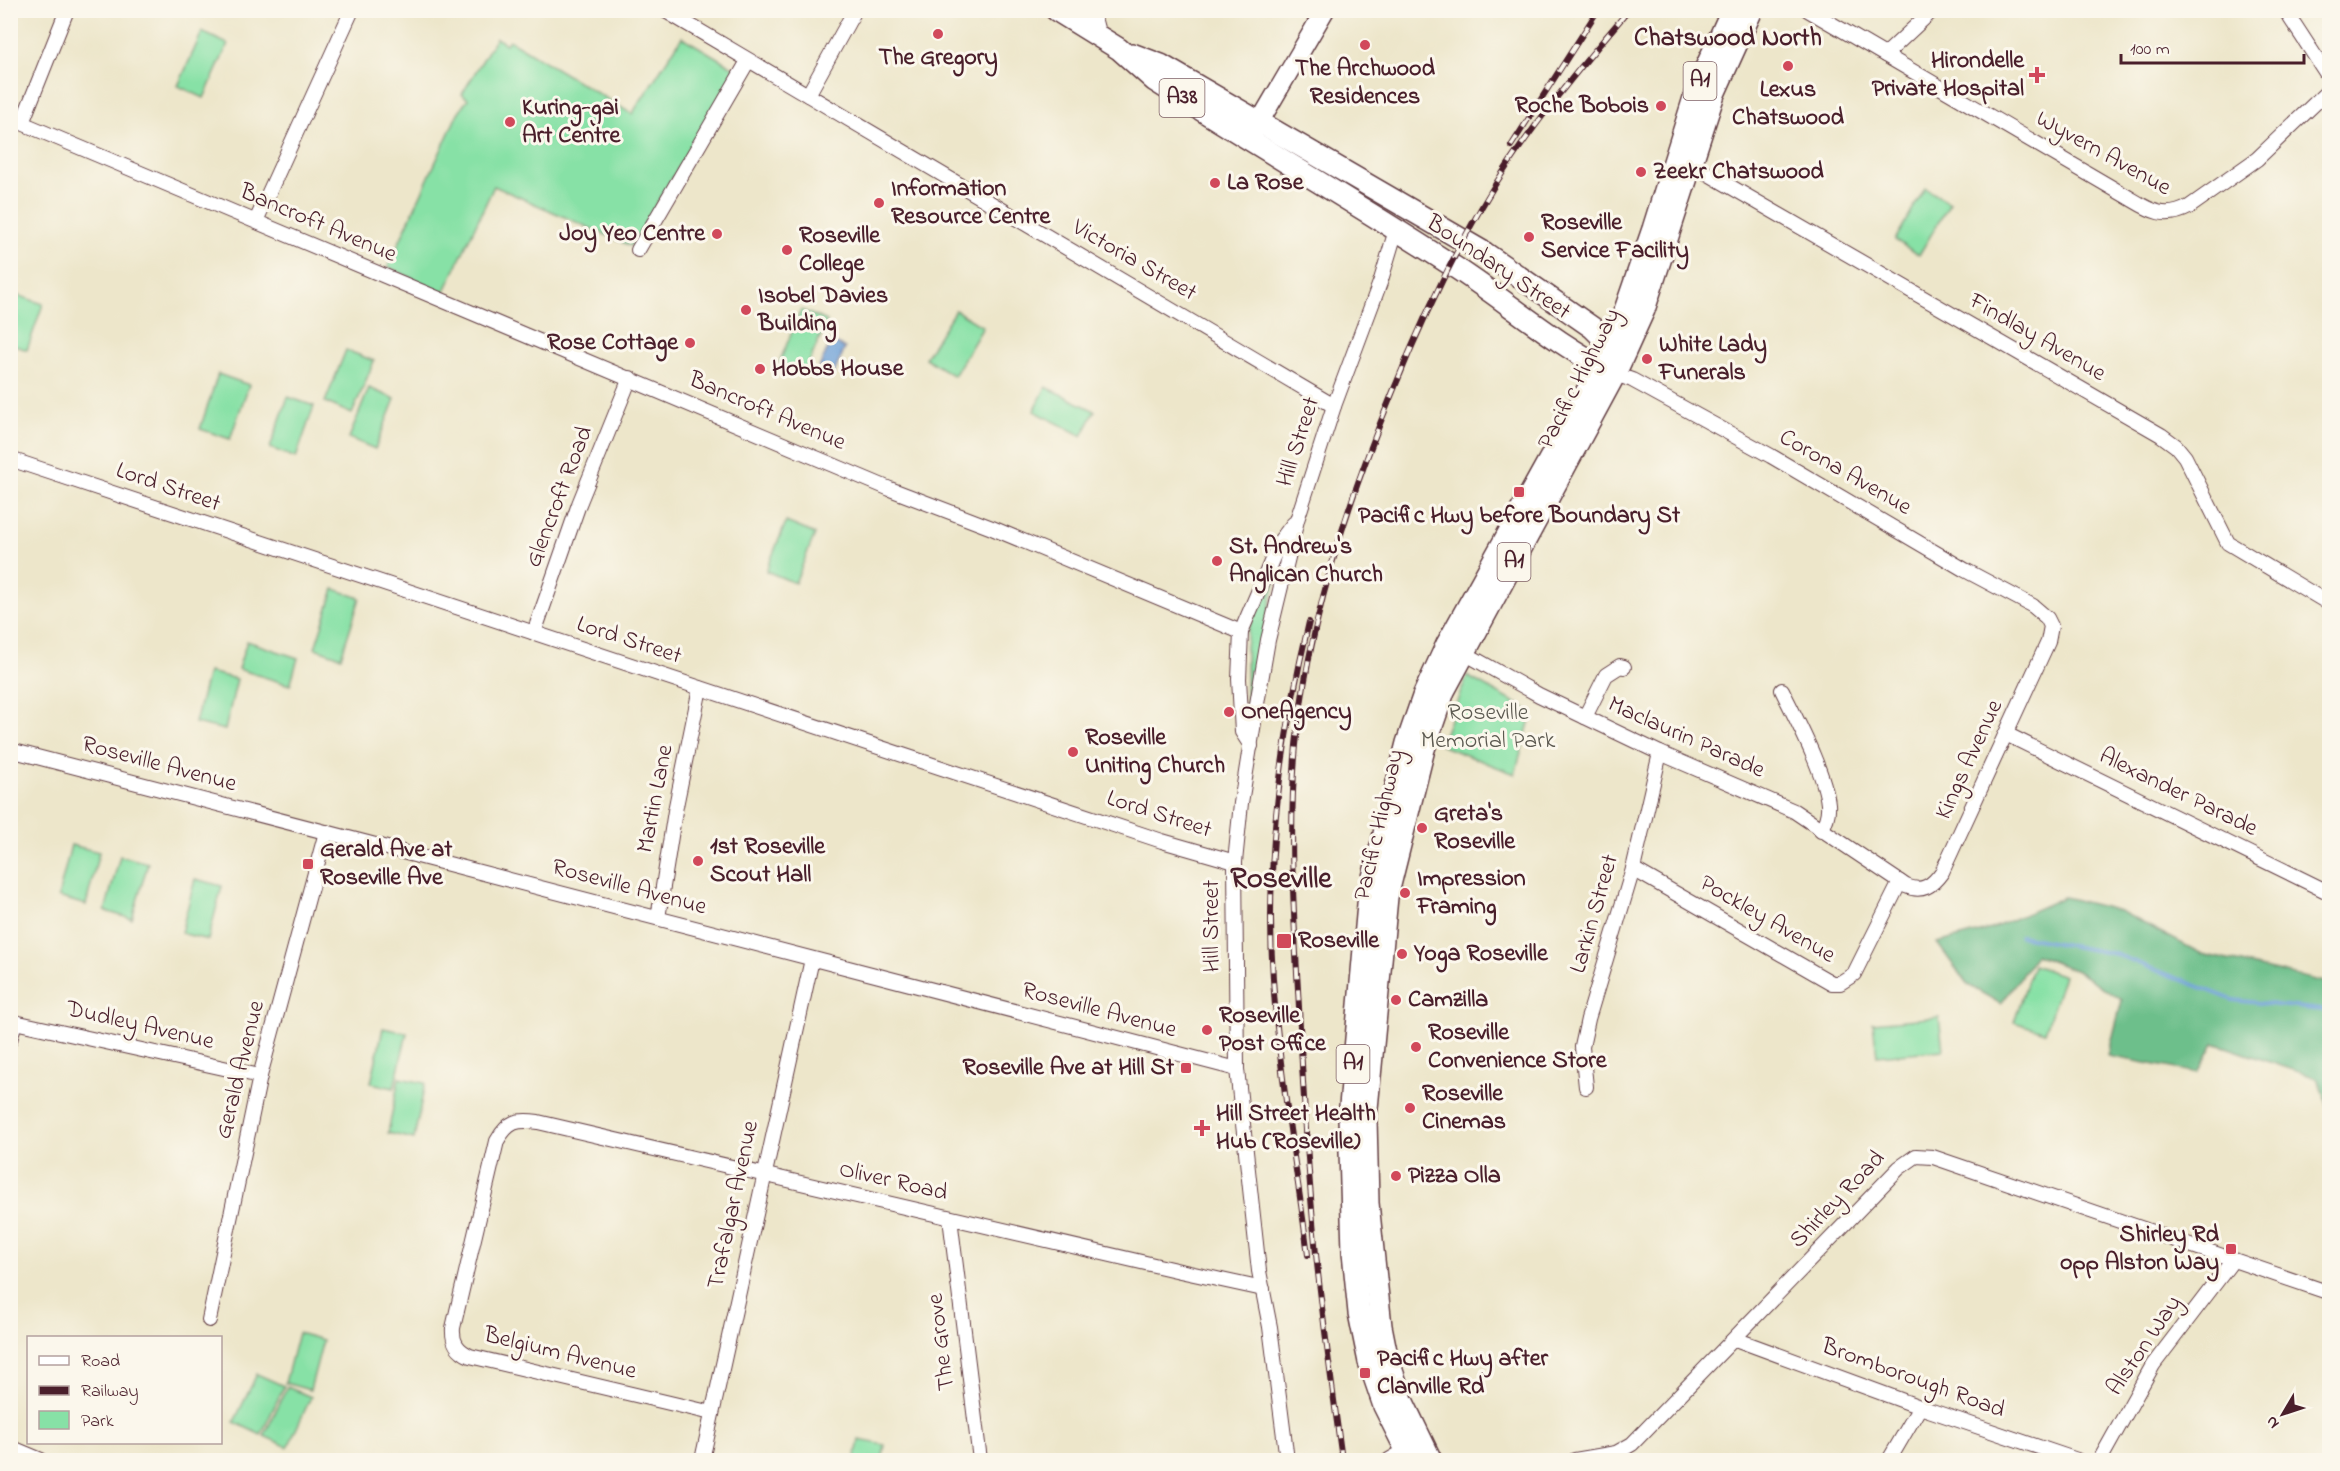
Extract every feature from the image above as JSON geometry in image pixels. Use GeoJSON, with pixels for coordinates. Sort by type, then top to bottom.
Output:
{"type":"FeatureCollection","features":[{"type":"Feature","properties":{"kind":"highway","name":"Boundary Street"},"geometry":{"type":"LineString","coordinates":[[1056,10],[1119,50],[1161,65],[1396,230],[1475,280],[1577,354],[1607,370]]}},
{"type":"Feature","properties":{"kind":"highway","name":"Pacific Highway"},"geometry":{"type":"LineString","coordinates":[[1431,1461],[1406,1453],[1384,1406],[1369,1362],[1359,1313],[1351,1203],[1349,1117],[1369,893],[1412,724],[1456,649],[1607,370],[1644,310],[1684,160],[1698,86],[1732,10]]}},
{"type":"Feature","properties":{"kind":"highway","name":"Pacific Highway"},"geometry":{"type":"LineString","coordinates":[[1609,344],[1684,160],[1752,10]]}},
{"type":"Feature","properties":{"kind":"highway","name":"Boundary Street"},"geometry":{"type":"LineString","coordinates":[[1253,131],[1485,254],[1588,324],[1609,344]]}},
{"type":"Feature","properties":{"kind":"highway"},"geometry":{"type":"LineString","coordinates":[[1607,370],[1609,344]]}},
{"type":"Feature","properties":{"kind":"main road"},"geometry":{"type":"LineString","coordinates":[[1253,131],[1325,10]]}},
{"type":"Feature","properties":{"kind":"street"},"geometry":{"type":"LineString","coordinates":[[16,121],[67,10]]}},
{"type":"Feature","properties":{"kind":"street"},"geometry":{"type":"LineString","coordinates":[[256,221],[352,10]]}},
{"type":"Feature","properties":{"kind":"street","name":"Victoria Street"},"geometry":{"type":"LineString","coordinates":[[664,10],[1334,406]]}},
{"type":"Feature","properties":{"kind":"street"},"geometry":{"type":"LineString","coordinates":[[808,95],[855,10]]}},
{"type":"Feature","properties":{"kind":"street"},"geometry":{"type":"LineString","coordinates":[[1092,10],[1099,36]]}},
{"type":"Feature","properties":{"kind":"street","name":"Wyvern Avenue"},"geometry":{"type":"LineString","coordinates":[[1808,10],[2121,193],[2166,215],[2178,213],[2189,207],[2249,165],[2330,89]]}},
{"type":"Feature","properties":{"kind":"street"},"geometry":{"type":"LineString","coordinates":[[1885,55],[1933,10]]}},
{"type":"Feature","properties":{"kind":"street"},"geometry":{"type":"LineString","coordinates":[[2285,10],[2330,79]]}},
{"type":"Feature","properties":{"kind":"street"},"geometry":{"type":"LineString","coordinates":[[638,249],[748,61]]}},
{"type":"Feature","properties":{"kind":"street","name":"Bancroft Avenue"},"geometry":{"type":"LineString","coordinates":[[16,121],[890,489],[992,528],[1241,632]]}},
{"type":"Feature","properties":{"kind":"street","name":"Findlay Avenue"},"geometry":{"type":"LineString","coordinates":[[1684,160],[2168,441],[2185,457],[2228,543],[2330,604]]}},
{"type":"Feature","properties":{"kind":"street","name":"Hill Street"},"geometry":{"type":"LineString","coordinates":[[1287,1461],[1272,1338],[1259,1271],[1237,1069],[1235,862],[1241,803],[1268,639],[1297,520],[1334,406],[1381,280],[1396,230]]}},
{"type":"Feature","properties":{"kind":"street","name":"Corona Avenue"},"geometry":{"type":"LineString","coordinates":[[1607,370],[1632,380],[1770,456],[1965,570],[2033,606],[2047,618]]}},
{"type":"Feature","properties":{"kind":"street","name":"Glencroft Road"},"geometry":{"type":"LineString","coordinates":[[534,633],[579,504],[630,378]]}},
{"type":"Feature","properties":{"kind":"street","name":"Lord Street"},"geometry":{"type":"LineString","coordinates":[[10,459],[1162,841],[1235,862]]}},
{"type":"Feature","properties":{"kind":"street"},"geometry":{"type":"LineString","coordinates":[[1251,746],[1242,732],[1238,657],[1241,632],[1280,541],[1297,520]]}},
{"type":"Feature","properties":{"kind":"street","name":"Kings Avenue"},"geometry":{"type":"LineString","coordinates":[[1900,882],[1919,890],[1927,888],[1938,879],[2048,642],[2051,626],[2047,618]]}},
{"type":"Feature","properties":{"kind":"street","name":"Maclaurin Parade"},"geometry":{"type":"LineString","coordinates":[[1456,649],[1539,695],[1660,753],[1794,811],[1900,882]]}},
{"type":"Feature","properties":{"kind":"street"},"geometry":{"type":"LineString","coordinates":[[1585,717],[1606,675],[1620,666],[1624,668]]}},
{"type":"Feature","properties":{"kind":"street","name":"Martin Lane"},"geometry":{"type":"LineString","coordinates":[[658,918],[675,811],[700,688]]}},
{"type":"Feature","properties":{"kind":"street"},"geometry":{"type":"LineString","coordinates":[[1782,690],[1805,738],[1828,803],[1827,819],[1821,831]]}},
{"type":"Feature","properties":{"kind":"street","name":"Alexander Parade"},"geometry":{"type":"LineString","coordinates":[[2006,734],[2330,893]]}},
{"type":"Feature","properties":{"kind":"street","name":"Roseville Avenue"},"geometry":{"type":"LineString","coordinates":[[10,750],[1237,1069]]}},
{"type":"Feature","properties":{"kind":"street","name":"Larkin Street"},"geometry":{"type":"LineString","coordinates":[[1586,1087],[1582,1047],[1588,1019],[1633,869],[1660,753]]}},
{"type":"Feature","properties":{"kind":"street","name":"Gerald Avenue"},"geometry":{"type":"LineString","coordinates":[[209,1320],[260,1076],[326,832]]}},
{"type":"Feature","properties":{"kind":"street","name":"Pockley Avenue"},"geometry":{"type":"LineString","coordinates":[[1633,869],[1832,983],[1840,983],[1854,974],[1900,882]]}},
{"type":"Feature","properties":{"kind":"street","name":"Trafalgar Avenue"},"geometry":{"type":"LineString","coordinates":[[702,1461],[812,959]]}},
{"type":"Feature","properties":{"kind":"street"},"geometry":{"type":"LineString","coordinates":[[10,1040],[13,1021]]}},
{"type":"Feature","properties":{"kind":"street","name":"Dudley Avenue"},"geometry":{"type":"LineString","coordinates":[[13,1021],[260,1076]]}},
{"type":"Feature","properties":{"kind":"street","name":"Oliver Road"},"geometry":{"type":"LineString","coordinates":[[514,1122],[523,1120],[538,1122],[764,1176],[1263,1288]]}},
{"type":"Feature","properties":{"kind":"street","name":"Belgium Avenue"},"geometry":{"type":"LineString","coordinates":[[514,1122],[501,1133],[497,1141],[453,1328],[455,1345],[470,1356],[712,1413]]}},
{"type":"Feature","properties":{"kind":"street","name":"Shirley Road"},"geometry":{"type":"LineString","coordinates":[[1575,1461],[1624,1449],[1735,1339],[1899,1168],[1916,1156],[1933,1157],[2330,1293]]}},
{"type":"Feature","properties":{"kind":"street","name":"The Grove"},"geometry":{"type":"LineString","coordinates":[[950,1218],[980,1461]]}},
{"type":"Feature","properties":{"kind":"street","name":"Alston Way"},"geometry":{"type":"LineString","coordinates":[[2100,1461],[2153,1365],[2233,1260]]}},
{"type":"Feature","properties":{"kind":"street","name":"Bromborough Road"},"geometry":{"type":"LineString","coordinates":[[1735,1339],[1920,1407],[2077,1461]]}},
{"type":"Feature","properties":{"kind":"street"},"geometry":{"type":"LineString","coordinates":[[1889,1461],[1920,1407]]}},
{"type":"Feature","properties":{"kind":"street"},"geometry":{"type":"LineString","coordinates":[[10,1447],[41,1461]]}},
{"type":"Feature","properties":{"kind":"green space"},"geometry":{"type":"Polygon","coordinates":[[[202,32],[228,44],[204,98],[178,86],[202,32]]]}},
{"type":"Feature","properties":{"kind":"green space"},"geometry":{"type":"Polygon","coordinates":[[[682,37],[738,70],[631,246],[494,186],[444,293],[388,267],[458,113],[468,99],[462,94],[496,38],[506,44],[509,40],[632,114],[682,37]]]}},
{"type":"Feature","properties":{"kind":"green space"},"geometry":{"type":"Polygon","coordinates":[[[1925,188],[1950,203],[1919,255],[1895,240],[1925,188]]]}},
{"type":"Feature","properties":{"kind":"green space"},"geometry":{"type":"Polygon","coordinates":[[[17,295],[43,304],[27,350],[11,344],[11,314],[17,295]]]}},
{"type":"Feature","properties":{"kind":"green space"},"geometry":{"type":"Polygon","coordinates":[[[801,310],[827,321],[804,374],[779,363],[801,310]]]}},
{"type":"Feature","properties":{"kind":"green space"},"geometry":{"type":"Polygon","coordinates":[[[955,310],[983,327],[954,376],[925,358],[955,310]]]}},
{"type":"Feature","properties":{"kind":"green space"},"geometry":{"type":"Polygon","coordinates":[[[346,350],[374,361],[352,414],[325,402],[346,350]]]}},
{"type":"Feature","properties":{"kind":"green space"},"geometry":{"type":"Polygon","coordinates":[[[218,374],[249,385],[230,439],[200,429],[218,374]]]}},
{"type":"Feature","properties":{"kind":"green space"},"geometry":{"type":"Polygon","coordinates":[[[1046,387],[1095,411],[1082,436],[1034,411],[1046,387]]]}},
{"type":"Feature","properties":{"kind":"green space"},"geometry":{"type":"Polygon","coordinates":[[[369,388],[395,399],[375,449],[349,438],[369,388]]]}},
{"type":"Feature","properties":{"kind":"green space"},"geometry":{"type":"Polygon","coordinates":[[[288,397],[314,406],[296,458],[270,448],[288,397]]]}},
{"type":"Feature","properties":{"kind":"green space"},"geometry":{"type":"Polygon","coordinates":[[[786,522],[815,534],[795,583],[766,571],[786,522]]]}},
{"type":"Feature","properties":{"kind":"green space"},"geometry":{"type":"Polygon","coordinates":[[[1284,542],[1259,654],[1247,733],[1246,647],[1248,629],[1284,542]]]}},
{"type":"Feature","properties":{"kind":"green space"},"geometry":{"type":"Polygon","coordinates":[[[334,589],[360,598],[341,657],[315,648],[334,589]]]}},
{"type":"Feature","properties":{"kind":"green space"},"geometry":{"type":"Polygon","coordinates":[[[247,641],[298,658],[290,685],[238,669],[247,641]]]}},
{"type":"Feature","properties":{"kind":"green space"},"geometry":{"type":"Polygon","coordinates":[[[208,672],[237,679],[225,730],[195,723],[208,672]]]}},
{"type":"Feature","properties":{"kind":"green space","name":"Roseville Memorial Park"},"geometry":{"type":"Polygon","coordinates":[[[1467,676],[1532,712],[1515,774],[1440,745],[1467,676]]]}},
{"type":"Feature","properties":{"kind":"green space"},"geometry":{"type":"Polygon","coordinates":[[[71,845],[99,852],[86,905],[58,897],[71,845]]]}},
{"type":"Feature","properties":{"kind":"green space"},"geometry":{"type":"Polygon","coordinates":[[[120,856],[148,863],[132,919],[105,911],[120,856]]]}},
{"type":"Feature","properties":{"kind":"green space"},"geometry":{"type":"Polygon","coordinates":[[[195,879],[222,886],[208,940],[181,933],[195,879]]]}},
{"type":"Feature","properties":{"kind":"green space"},"geometry":{"type":"Polygon","coordinates":[[[2064,897],[2120,911],[2202,954],[2329,983],[2329,1108],[2317,1078],[2214,1043],[2198,1073],[2108,1056],[2122,1000],[2077,971],[2036,955],[2001,1004],[1968,985],[1937,943],[1991,929],[2064,897]]]}},
{"type":"Feature","properties":{"kind":"green space"},"geometry":{"type":"Polygon","coordinates":[[[2033,965],[2064,976],[2045,1032],[2014,1022],[2033,965]]]}},
{"type":"Feature","properties":{"kind":"green space"},"geometry":{"type":"Polygon","coordinates":[[[1939,1017],[1943,1050],[1877,1056],[1873,1023],[1939,1017]]]}},
{"type":"Feature","properties":{"kind":"green space"},"geometry":{"type":"Polygon","coordinates":[[[383,1028],[407,1033],[394,1088],[371,1083],[383,1028]]]}},
{"type":"Feature","properties":{"kind":"green space"},"geometry":{"type":"Polygon","coordinates":[[[399,1078],[425,1083],[414,1139],[388,1133],[399,1078]]]}},
{"type":"Feature","properties":{"kind":"green space"},"geometry":{"type":"Polygon","coordinates":[[[298,1333],[323,1340],[310,1390],[285,1383],[298,1333]]]}},
{"type":"Feature","properties":{"kind":"green space"},"geometry":{"type":"Polygon","coordinates":[[[257,1374],[284,1386],[261,1435],[234,1422],[257,1374]]]}},
{"type":"Feature","properties":{"kind":"green space"},"geometry":{"type":"Polygon","coordinates":[[[287,1387],[311,1397],[288,1447],[264,1436],[287,1387]]]}},
{"type":"Feature","properties":{"kind":"green space"},"geometry":{"type":"Polygon","coordinates":[[[859,1440],[885,1445],[882,1460],[855,1460],[859,1440]]]}},
{"type":"Feature","properties":{"kind":"water"},"geometry":{"type":"Polygon","coordinates":[[[831,341],[845,348],[833,375],[819,368],[831,341]]]}},
{"type":"Feature","properties":{"kind":"waterway"},"geometry":{"type":"LineString","coordinates":[[2020,936],[2115,954],[2233,1000],[2330,1011]]}},
{"type":"Feature","properties":{"kind":"railway"},"geometry":{"type":"LineString","coordinates":[[1511,146],[1598,10]]}},
{"type":"Feature","properties":{"kind":"railway"},"geometry":{"type":"LineString","coordinates":[[1342,1460],[1313,1223],[1294,909],[1292,811],[1296,745],[1310,654],[1332,564],[1361,475],[1405,363],[1439,287],[1479,212],[1508,165],[1557,97],[1629,10]]}},
{"type":"Feature","properties":{"kind":"railway"},"geometry":{"type":"LineString","coordinates":[[1308,1255],[1279,1048],[1273,979],[1271,889],[1273,844],[1283,755],[1309,622]]}},
{"type":"Feature","properties":{"kind":"place","name":"The Gregory"},"geometry":{"type":"Point","coordinates":[938,34]}},
{"type":"Feature","properties":{"kind":"place","name":"The Archwood Residences"},"geometry":{"type":"Point","coordinates":[1365,45]}},
{"type":"Feature","properties":{"kind":"place","name":"Lexus Chatswood"},"geometry":{"type":"Point","coordinates":[1788,66]}},
{"type":"Feature","properties":{"kind":"place","name":"Hirondelle Private Hospital"},"geometry":{"type":"Point","coordinates":[2037,75]}},
{"type":"Feature","properties":{"kind":"place","name":"Roche Bobois"},"geometry":{"type":"Point","coordinates":[1661,106]}},
{"type":"Feature","properties":{"kind":"place","name":"Kuring-gai Art Centre"},"geometry":{"type":"Point","coordinates":[510,122]}},
{"type":"Feature","properties":{"kind":"place","name":"Zeekr Chatswood"},"geometry":{"type":"Point","coordinates":[1641,172]}},
{"type":"Feature","properties":{"kind":"place","name":"La Rose"},"geometry":{"type":"Point","coordinates":[1215,183]}},
{"type":"Feature","properties":{"kind":"place","name":"Information Resource Centre"},"geometry":{"type":"Point","coordinates":[879,203]}},
{"type":"Feature","properties":{"kind":"place","name":"Joy Yeo Centre"},"geometry":{"type":"Point","coordinates":[717,234]}},
{"type":"Feature","properties":{"kind":"place","name":"Roseville Service Facility"},"geometry":{"type":"Point","coordinates":[1529,237]}},
{"type":"Feature","properties":{"kind":"place","name":"Roseville College"},"geometry":{"type":"Point","coordinates":[787,250]}},
{"type":"Feature","properties":{"kind":"place","name":"Isobel Davies Building"},"geometry":{"type":"Point","coordinates":[746,310]}},
{"type":"Feature","properties":{"kind":"place","name":"Rose Cottage"},"geometry":{"type":"Point","coordinates":[690,343]}},
{"type":"Feature","properties":{"kind":"place","name":"White Lady Funerals"},"geometry":{"type":"Point","coordinates":[1647,359]}},
{"type":"Feature","properties":{"kind":"place","name":"Hobbs House"},"geometry":{"type":"Point","coordinates":[760,369]}},
{"type":"Feature","properties":{"kind":"place","name":"Pacific Hwy before Boundary St"},"geometry":{"type":"Point","coordinates":[1519,492]}},
{"type":"Feature","properties":{"kind":"place","name":"St. Andrew's Anglican Church"},"geometry":{"type":"Point","coordinates":[1217,561]}},
{"type":"Feature","properties":{"kind":"place","name":"OneAgency"},"geometry":{"type":"Point","coordinates":[1229,712]}},
{"type":"Feature","properties":{"kind":"place","name":"Roseville Uniting Church"},"geometry":{"type":"Point","coordinates":[1073,752]}},
{"type":"Feature","properties":{"kind":"place","name":"Greta's Roseville"},"geometry":{"type":"Point","coordinates":[1422,828]}},
{"type":"Feature","properties":{"kind":"place","name":"1st Roseville Scout Hall"},"geometry":{"type":"Point","coordinates":[698,861]}},
{"type":"Feature","properties":{"kind":"place","name":"Gerald Ave at Roseville Ave"},"geometry":{"type":"Point","coordinates":[308,864]}},
{"type":"Feature","properties":{"kind":"place","name":"Impression Framing"},"geometry":{"type":"Point","coordinates":[1405,893]}},
{"type":"Feature","properties":{"kind":"place","name":"Roseville"},"geometry":{"type":"Point","coordinates":[1284,941]}},
{"type":"Feature","properties":{"kind":"place","name":"Yoga Roseville"},"geometry":{"type":"Point","coordinates":[1402,954]}},
{"type":"Feature","properties":{"kind":"place","name":"Camzilla"},"geometry":{"type":"Point","coordinates":[1396,1000]}},
{"type":"Feature","properties":{"kind":"place","name":"Roseville Post Office"},"geometry":{"type":"Point","coordinates":[1207,1030]}},
{"type":"Feature","properties":{"kind":"place","name":"Roseville Convenience Store"},"geometry":{"type":"Point","coordinates":[1416,1047]}},
{"type":"Feature","properties":{"kind":"place","name":"Roseville Ave at Hill St"},"geometry":{"type":"Point","coordinates":[1186,1068]}},
{"type":"Feature","properties":{"kind":"place","name":"Roseville Cinemas"},"geometry":{"type":"Point","coordinates":[1410,1108]}},
{"type":"Feature","properties":{"kind":"place","name":"Hill Street Health Hub (Roseville)"},"geometry":{"type":"Point","coordinates":[1202,1128]}},
{"type":"Feature","properties":{"kind":"place","name":"Pizza Olla"},"geometry":{"type":"Point","coordinates":[1396,1176]}},
{"type":"Feature","properties":{"kind":"place","name":"Shirley Rd opp Alston Way"},"geometry":{"type":"Point","coordinates":[2231,1249]}},
{"type":"Feature","properties":{"kind":"place","name":"Pacific Hwy after Clanville Rd"},"geometry":{"type":"Point","coordinates":[1365,1373]}},
{"type":"Feature","properties":{"kind":"district","name":"Chatswood North"},"geometry":{"type":"Point","coordinates":[1728,39]}},
{"type":"Feature","properties":{"kind":"district","name":"Roseville"},"geometry":{"type":"Point","coordinates":[1281,880]}}]}
